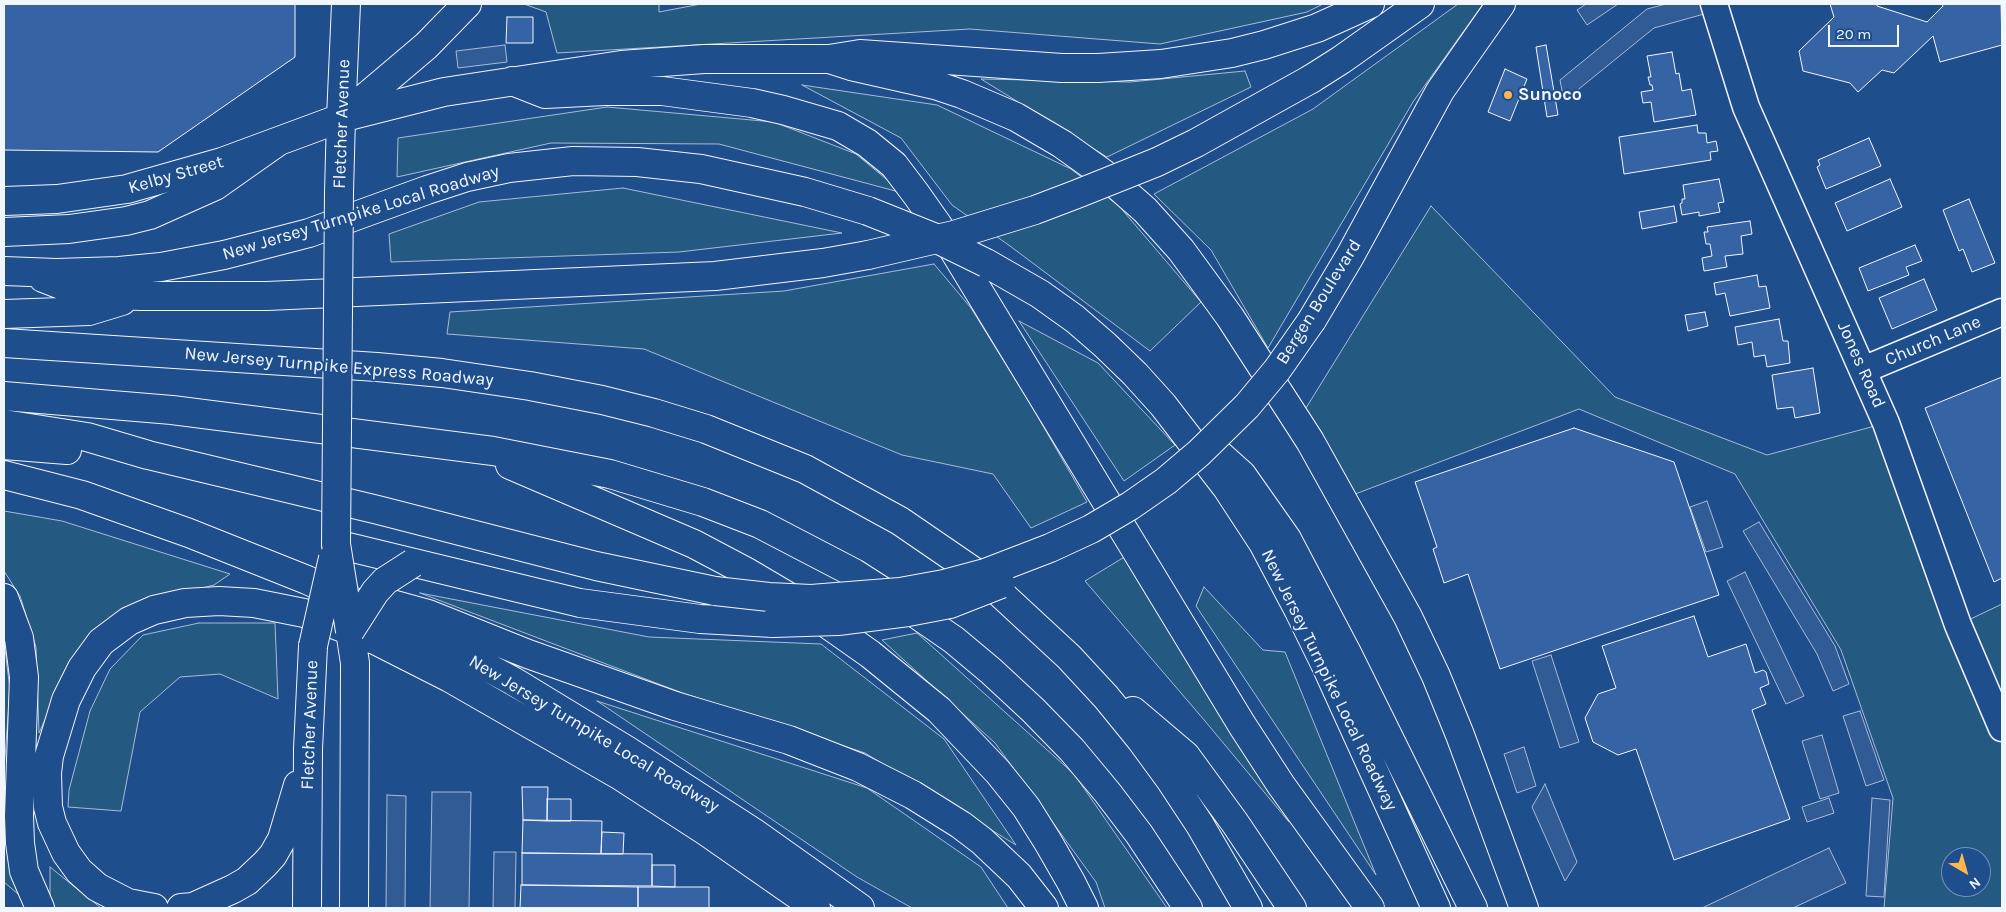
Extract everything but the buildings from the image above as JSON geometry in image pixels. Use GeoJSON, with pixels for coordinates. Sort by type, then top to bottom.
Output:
{"type":"FeatureCollection","features":[{"type":"Feature","properties":{"kind":"main road","name":"Fletcher Avenue"},"geometry":{"type":"LineString","coordinates":[[346,4],[339,192],[336,544],[355,664],[354,908]]}},
{"type":"Feature","properties":{"kind":"main road"},"geometry":{"type":"LineString","coordinates":[[341,118],[426,46],[467,4]]}},
{"type":"Feature","properties":{"kind":"main road"},"geometry":{"type":"LineString","coordinates":[[341,118],[444,92],[621,65],[662,61],[829,59],[860,54],[1062,68],[1161,64],[1232,53],[1264,45],[1317,28],[1370,4]]}},
{"type":"Feature","properties":{"kind":"main road"},"geometry":{"type":"LineString","coordinates":[[16,272],[78,292],[140,296],[267,296],[715,276],[823,263],[912,246],[1035,210],[1157,162],[1235,123],[1311,79],[1420,4]]}},
{"type":"Feature","properties":{"kind":"main road","name":"Bergen Boulevard"},"geometry":{"type":"LineString","coordinates":[[1070,539],[1110,518],[1148,494],[1216,438],[1262,388],[1312,320],[1350,256],[1440,91],[1501,4]]}},
{"type":"Feature","properties":{"kind":"main road"},"geometry":{"type":"LineString","coordinates":[[829,59],[953,91],[1016,116],[1062,144],[1104,174],[1145,210],[1181,250],[1230,317],[1310,441],[1408,617],[1436,676],[1460,735],[1524,908]]}},
{"type":"Feature","properties":{"kind":"main road"},"geometry":{"type":"LineString","coordinates":[[512,81],[545,94],[612,90],[662,91],[752,103],[838,126],[867,143],[894,165],[942,231],[1242,726],[1281,785],[1370,908]]}},
{"type":"Feature","properties":{"kind":"main road","name":"Kelby Street"},"geometry":{"type":"LineString","coordinates":[[4,201],[57,199],[127,189],[222,162],[341,118]]}},
{"type":"Feature","properties":{"kind":"main road"},"geometry":{"type":"LineString","coordinates":[[4,232],[84,227],[126,221],[150,215],[215,186],[276,143]]}},
{"type":"Feature","properties":{"kind":"main road","name":"New Jersey Turnpike Local Roadway"},"geometry":{"type":"LineString","coordinates":[[16,272],[73,273],[140,269],[224,255],[316,230],[467,177],[509,168],[573,161],[637,162],[701,169],[785,187],[868,211],[933,237],[986,263],[1040,294],[1092,332],[1131,369],[1163,405],[1227,488],[1278,570],[1327,668],[1436,908]]}},
{"type":"Feature","properties":{"kind":"main road"},"geometry":{"type":"LineString","coordinates":[[4,314],[89,312],[140,296]]}},
{"type":"Feature","properties":{"kind":"main road","name":"New Jersey Turnpike Express Roadway"},"geometry":{"type":"LineString","coordinates":[[4,343],[245,358],[442,373],[565,392],[654,413],[706,429],[805,469],[900,521],[980,577],[1032,621],[1069,657],[1112,704],[1171,781],[1205,834],[1248,908]]}},
{"type":"Feature","properties":{"kind":"main road"},"geometry":{"type":"LineString","coordinates":[[4,396],[172,410],[464,446],[569,464],[610,474],[703,502],[782,535],[854,573],[893,598],[954,640],[991,671],[1072,750],[1107,792],[1139,834],[1188,908]]}},
{"type":"Feature","properties":{"kind":"main road"},"geometry":{"type":"LineString","coordinates":[[1163,405],[1242,475],[1288,539],[1347,653],[1473,908]]}},
{"type":"Feature","properties":{"kind":"main road"},"geometry":{"type":"LineString","coordinates":[[4,424],[87,437],[148,456],[378,510],[596,566],[715,591],[769,597],[811,599],[900,592],[944,584],[986,573],[1028,558],[1070,539]]}},
{"type":"Feature","properties":{"kind":"main road"},"geometry":{"type":"LineString","coordinates":[[4,445],[148,456]]}},
{"type":"Feature","properties":{"kind":"main road"},"geometry":{"type":"LineString","coordinates":[[464,446],[596,500],[694,544],[789,597],[870,654],[939,710],[998,772],[1026,807],[1071,882],[1084,908]]}},
{"type":"Feature","properties":{"kind":"main road","name":"New Jersey Turnpike Local Roadway"},"geometry":{"type":"LineString","coordinates":[[4,475],[42,484],[119,508],[189,533],[307,580],[428,636],[522,686],[674,781],[858,905]]}},
{"type":"Feature","properties":{"kind":"main road"},"geometry":{"type":"LineString","coordinates":[[336,544],[532,592],[630,611],[717,621],[812,622],[885,616],[950,604],[994,588],[1015,577],[1070,539]]}},
{"type":"Feature","properties":{"kind":"main road","name":"Fletcher Avenue"},"geometry":{"type":"LineString","coordinates":[[306,908],[308,749],[313,646],[336,544]]}},
{"type":"Feature","properties":{"kind":"main road"},"geometry":{"type":"LineString","coordinates":[[350,631],[371,598],[385,581],[412,563]]}},
{"type":"Feature","properties":{"kind":"main road"},"geometry":{"type":"LineString","coordinates":[[307,580],[428,614],[528,654],[675,706],[789,740],[858,767],[913,795],[946,815],[982,841],[1019,876],[1044,908]]}},
{"type":"Feature","properties":{"kind":"main road"},"geometry":{"type":"LineString","coordinates":[[4,598],[19,638],[24,677],[19,816],[20,843],[24,871],[40,908]]}},
{"type":"Feature","properties":{"kind":"main road"},"geometry":{"type":"LineString","coordinates":[[154,908],[128,903],[97,887],[79,871],[66,853],[52,823],[48,807],[47,774],[49,756],[66,700],[82,668],[101,642],[129,621],[154,610],[185,603],[219,601],[261,604],[304,613],[377,641],[450,678],[620,775],[708,832],[816,908]]}},
{"type":"Feature","properties":{"kind":"main road"},"geometry":{"type":"LineString","coordinates":[[1069,657],[1186,756],[1292,908]]}},
{"type":"Feature","properties":{"kind":"main road"},"geometry":{"type":"LineString","coordinates":[[191,908],[247,880],[272,855],[286,828],[308,749]]}},
{"type":"Feature","properties":{"kind":"street","name":"Jones Road"},"geometry":{"type":"LineString","coordinates":[[1714,4],[1746,107],[1886,423],[1958,625],[2002,728]]}},
{"type":"Feature","properties":{"kind":"street","name":"Church Lane"},"geometry":{"type":"LineString","coordinates":[[1863,370],[2002,312]]}},
{"type":"Feature","properties":{"kind":"shaded area"},"geometry":{"type":"Polygon","coordinates":[[[524,4],[659,4],[659,12],[701,4],[1323,4],[1307,12],[1160,44],[970,29],[557,53],[546,12],[524,4]]]}},
{"type":"Feature","properties":{"kind":"shaded area"},"geometry":{"type":"Polygon","coordinates":[[[1458,4],[1483,4],[1413,102],[1268,348],[1211,250],[1154,194],[1313,109],[1458,4]]]}},
{"type":"Feature","properties":{"kind":"shaded area"},"geometry":{"type":"Polygon","coordinates":[[[1586,4],[1618,4],[1587,25],[1577,10],[1586,4]]]}},
{"type":"Feature","properties":{"kind":"shaded area"},"geometry":{"type":"Polygon","coordinates":[[[1666,4],[1701,4],[1704,14],[1654,28],[1564,101],[1560,80],[1647,9],[1666,4]]]}},
{"type":"Feature","properties":{"kind":"shaded area"},"geometry":{"type":"Polygon","coordinates":[[[505,45],[507,62],[458,68],[456,51],[505,45]]]}},
{"type":"Feature","properties":{"kind":"shaded area"},"geometry":{"type":"Polygon","coordinates":[[[1245,71],[1251,87],[1107,157],[981,79],[1130,82],[1245,71]]]}},
{"type":"Feature","properties":{"kind":"shaded area"},"geometry":{"type":"Polygon","coordinates":[[[802,85],[937,105],[1071,169],[1119,206],[1201,302],[1150,351],[952,205],[901,138],[802,85]]]}},
{"type":"Feature","properties":{"kind":"shaded area"},"geometry":{"type":"Polygon","coordinates":[[[607,107],[774,122],[856,154],[903,193],[719,144],[551,143],[397,177],[398,138],[607,107]]]}},
{"type":"Feature","properties":{"kind":"shaded area"},"geometry":{"type":"Polygon","coordinates":[[[623,188],[842,233],[679,252],[391,262],[389,234],[479,202],[623,188]]]}},
{"type":"Feature","properties":{"kind":"shaded area"},"geometry":{"type":"Polygon","coordinates":[[[1431,206],[1615,397],[1767,455],[1886,423],[1958,625],[2002,604],[2002,908],[1884,908],[1893,798],[1841,650],[1735,474],[1579,409],[1350,496],[1301,416],[1431,206]]]}},
{"type":"Feature","properties":{"kind":"shaded area"},"geometry":{"type":"Polygon","coordinates":[[[934,264],[971,308],[1031,405],[1087,502],[1031,528],[993,474],[902,455],[644,349],[447,334],[450,312],[784,291],[934,264]]]}},
{"type":"Feature","properties":{"kind":"shaded area"},"geometry":{"type":"Polygon","coordinates":[[[1019,321],[1098,363],[1175,445],[1124,481],[1019,321]]]}},
{"type":"Feature","properties":{"kind":"shaded area"},"geometry":{"type":"Polygon","coordinates":[[[1707,501],[1723,547],[1706,552],[1690,507],[1707,501]]]}},
{"type":"Feature","properties":{"kind":"shaded area"},"geometry":{"type":"Polygon","coordinates":[[[4,511],[62,521],[230,574],[214,585],[122,609],[68,668],[39,733],[36,647],[20,596],[4,571],[4,511]]]}},
{"type":"Feature","properties":{"kind":"shaded area"},"geometry":{"type":"Polygon","coordinates":[[[1759,522],[1835,646],[1849,684],[1833,691],[1817,654],[1743,531],[1759,522]]]}},
{"type":"Feature","properties":{"kind":"shaded area"},"geometry":{"type":"Polygon","coordinates":[[[1126,556],[1158,606],[1289,822],[1085,581],[1126,556]]]}},
{"type":"Feature","properties":{"kind":"shaded area"},"geometry":{"type":"Polygon","coordinates":[[[1745,572],[1804,696],[1786,704],[1727,581],[1745,572]]]}},
{"type":"Feature","properties":{"kind":"shaded area"},"geometry":{"type":"Polygon","coordinates":[[[1204,587],[1263,650],[1285,652],[1376,875],[1196,606],[1204,587]]]}},
{"type":"Feature","properties":{"kind":"shaded area"},"geometry":{"type":"Polygon","coordinates":[[[420,593],[649,637],[821,644],[944,739],[1016,845],[865,753],[677,691],[420,593]]]}},
{"type":"Feature","properties":{"kind":"shaded area"},"geometry":{"type":"Polygon","coordinates":[[[199,623],[275,623],[278,699],[220,674],[180,677],[140,712],[121,811],[68,807],[69,790],[90,711],[110,669],[143,635],[199,623]]]}},
{"type":"Feature","properties":{"kind":"shaded area"},"geometry":{"type":"Polygon","coordinates":[[[917,633],[1074,774],[1167,908],[1105,908],[1096,882],[995,743],[882,640],[917,633]]]}},
{"type":"Feature","properties":{"kind":"shaded area"},"geometry":{"type":"Polygon","coordinates":[[[4,641],[10,690],[4,770],[4,641]]]}},
{"type":"Feature","properties":{"kind":"shaded area"},"geometry":{"type":"Polygon","coordinates":[[[1551,655],[1579,742],[1560,748],[1532,661],[1551,655]]]}},
{"type":"Feature","properties":{"kind":"shaded area"},"geometry":{"type":"Polygon","coordinates":[[[597,701],[867,788],[981,867],[1008,908],[912,908],[857,877],[597,701]]]}},
{"type":"Feature","properties":{"kind":"shaded area"},"geometry":{"type":"Polygon","coordinates":[[[1860,711],[1884,780],[1866,786],[1843,716],[1860,711]]]}},
{"type":"Feature","properties":{"kind":"shaded area"},"geometry":{"type":"Polygon","coordinates":[[[1822,735],[1839,793],[1820,799],[1802,741],[1822,735]]]}},
{"type":"Feature","properties":{"kind":"shaded area"},"geometry":{"type":"Polygon","coordinates":[[[1524,747],[1536,786],[1517,793],[1504,754],[1524,747]]]}},
{"type":"Feature","properties":{"kind":"shaded area"},"geometry":{"type":"Polygon","coordinates":[[[1545,784],[1577,862],[1565,881],[1532,807],[1545,784]]]}},
{"type":"Feature","properties":{"kind":"shaded area"},"geometry":{"type":"Polygon","coordinates":[[[432,792],[471,792],[469,908],[430,908],[432,792]]]}},
{"type":"Feature","properties":{"kind":"shaded area"},"geometry":{"type":"Polygon","coordinates":[[[387,795],[406,796],[405,908],[386,908],[387,795]]]}},
{"type":"Feature","properties":{"kind":"shaded area"},"geometry":{"type":"Polygon","coordinates":[[[1829,798],[1834,813],[1807,822],[1802,807],[1829,798]]]}},
{"type":"Feature","properties":{"kind":"shaded area"},"geometry":{"type":"Polygon","coordinates":[[[1872,798],[1890,800],[1884,897],[1866,896],[1872,798]]]}},
{"type":"Feature","properties":{"kind":"shaded area"},"geometry":{"type":"Polygon","coordinates":[[[4,833],[18,894],[4,882],[4,833]]]}},
{"type":"Feature","properties":{"kind":"shaded area"},"geometry":{"type":"Polygon","coordinates":[[[1829,848],[1846,883],[1793,908],[1702,908],[1829,848]]]}},
{"type":"Feature","properties":{"kind":"shaded area"},"geometry":{"type":"Polygon","coordinates":[[[494,852],[516,852],[515,908],[493,908],[494,852]]]}},
{"type":"Feature","properties":{"kind":"shaded area"},"geometry":{"type":"Polygon","coordinates":[[[50,867],[101,908],[55,908],[50,900],[50,867]]]}},
{"type":"Feature","properties":{"kind":"place","name":"Sunoco"},"geometry":{"type":"Point","coordinates":[1508,95]}}]}
